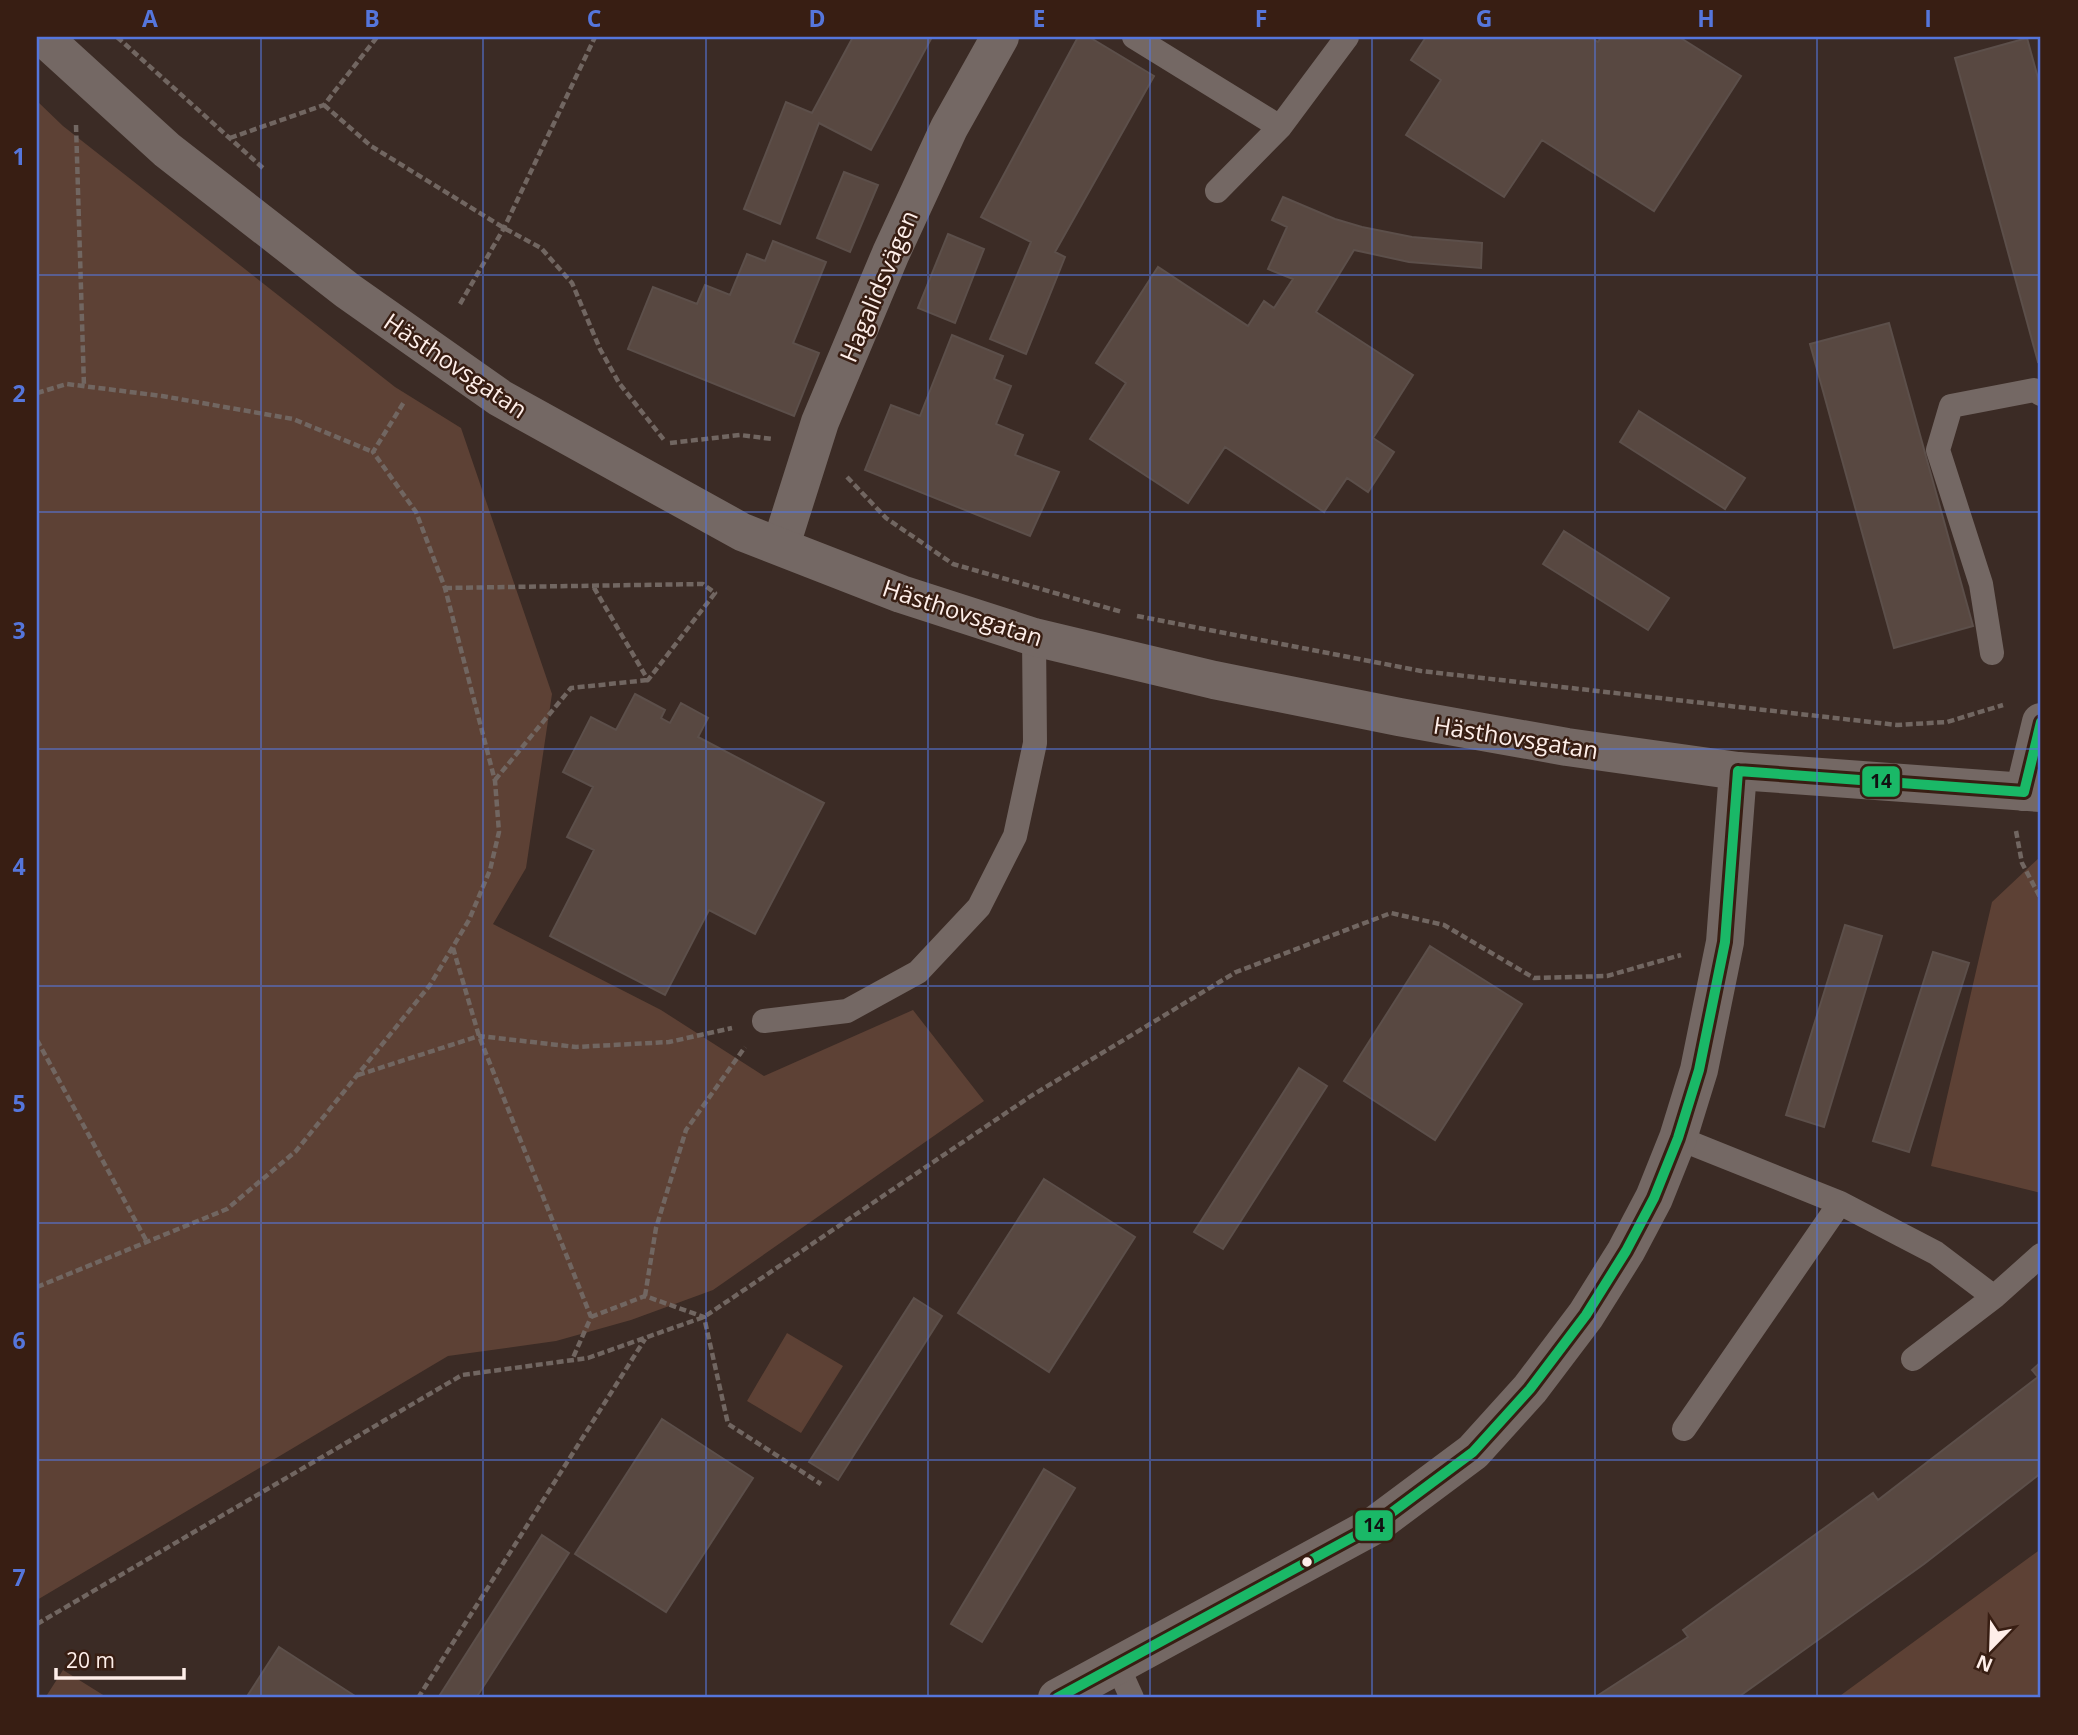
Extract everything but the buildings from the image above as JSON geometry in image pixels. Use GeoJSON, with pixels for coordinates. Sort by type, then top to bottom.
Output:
{"type":"FeatureCollection","features":[{"type":"Feature","properties":{"kind":"street","name":"Hästhovsgatan"},"geometry":{"type":"LineString","coordinates":[[43,37],[167,150],[348,291],[500,398],[730,525],[901,594],[1034,637],[1214,680],[1399,718],[1567,747],[1738,771],[2032,793]]}},
{"type":"Feature","properties":{"kind":"street","name":"Hagalidsvägen"},"geometry":{"type":"LineString","coordinates":[[781,545],[820,422],[891,253],[949,128],[1000,37]]}},
{"type":"Feature","properties":{"kind":"street"},"geometry":{"type":"LineString","coordinates":[[2032,793],[2041,722]]}},
{"type":"Feature","properties":{"kind":"street"},"geometry":{"type":"LineString","coordinates":[[1057,1698],[1125,1683],[1376,1525],[1473,1452],[1530,1389],[1586,1315],[1626,1251],[1654,1198],[1678,1139],[1699,1070],[1725,942],[1738,771]]}},
{"type":"Feature","properties":{"kind":"lane"},"geometry":{"type":"LineString","coordinates":[[1134,37],[1280,127]]}},
{"type":"Feature","properties":{"kind":"lane"},"geometry":{"type":"LineString","coordinates":[[1217,191],[1280,127],[1347,37]]}},
{"type":"Feature","properties":{"kind":"lane"},"geometry":{"type":"LineString","coordinates":[[1992,653],[1980,584],[1938,450],[1951,405],[2034,390],[2041,394]]}},
{"type":"Feature","properties":{"kind":"lane"},"geometry":{"type":"LineString","coordinates":[[764,1021],[847,1011],[918,972],[979,907],[1015,836],[1035,743],[1034,637]]}},
{"type":"Feature","properties":{"kind":"lane"},"geometry":{"type":"LineString","coordinates":[[1678,1139],[1840,1203],[1936,1253],[1994,1297]]}},
{"type":"Feature","properties":{"kind":"lane"},"geometry":{"type":"LineString","coordinates":[[1684,1429],[1840,1203]]}},
{"type":"Feature","properties":{"kind":"lane"},"geometry":{"type":"LineString","coordinates":[[1913,1359],[1994,1297],[2041,1255]]}},
{"type":"Feature","properties":{"kind":"path"},"geometry":{"type":"LineString","coordinates":[[117,37],[271,176]]}},
{"type":"Feature","properties":{"kind":"path"},"geometry":{"type":"LineString","coordinates":[[230,138],[324,105],[377,37]]}},
{"type":"Feature","properties":{"kind":"path"},"geometry":{"type":"LineString","coordinates":[[460,304],[504,228],[595,37]]}},
{"type":"Feature","properties":{"kind":"path"},"geometry":{"type":"LineString","coordinates":[[75,66],[84,386]]}},
{"type":"Feature","properties":{"kind":"path"},"geometry":{"type":"LineString","coordinates":[[324,105],[371,146],[504,228],[541,247],[572,282],[600,349],[619,383],[667,443]]}},
{"type":"Feature","properties":{"kind":"path"},"geometry":{"type":"LineString","coordinates":[[37,393],[67,384],[162,396],[293,419],[373,452],[416,512],[445,588],[495,781],[499,832],[490,870],[469,920],[430,985],[296,1152],[227,1209],[37,1287]]}},
{"type":"Feature","properties":{"kind":"path"},"geometry":{"type":"LineString","coordinates":[[373,452],[404,402]]}},
{"type":"Feature","properties":{"kind":"path"},"geometry":{"type":"LineString","coordinates":[[655,437],[667,443],[740,435],[778,440]]}},
{"type":"Feature","properties":{"kind":"path"},"geometry":{"type":"LineString","coordinates":[[840,470],[886,518],[953,564],[1130,614],[1421,671],[1897,725],[1947,722],[2007,703]]}},
{"type":"Feature","properties":{"kind":"path"},"geometry":{"type":"LineString","coordinates":[[445,588],[703,584],[715,593],[648,680],[571,688],[495,781]]}},
{"type":"Feature","properties":{"kind":"path"},"geometry":{"type":"LineString","coordinates":[[593,586],[648,680]]}},
{"type":"Feature","properties":{"kind":"path"},"geometry":{"type":"LineString","coordinates":[[2032,793],[2016,833],[2022,863],[2041,899]]}},
{"type":"Feature","properties":{"kind":"path"},"geometry":{"type":"LineString","coordinates":[[37,1623],[462,1375],[588,1358],[704,1317],[1031,1096],[1236,972],[1391,913],[1444,925],[1534,978],[1607,976],[1725,942]]}},
{"type":"Feature","properties":{"kind":"path"},"geometry":{"type":"LineString","coordinates":[[453,947],[479,1036],[591,1317]]}},
{"type":"Feature","properties":{"kind":"path"},"geometry":{"type":"LineString","coordinates":[[357,1076],[479,1036],[590,1047],[669,1042],[764,1021]]}},
{"type":"Feature","properties":{"kind":"path"},"geometry":{"type":"LineString","coordinates":[[645,1296],[656,1228],[686,1130],[764,1021]]}},
{"type":"Feature","properties":{"kind":"path"},"geometry":{"type":"LineString","coordinates":[[37,1040],[148,1242]]}},
{"type":"Feature","properties":{"kind":"path"},"geometry":{"type":"LineString","coordinates":[[572,1360],[591,1317],[645,1296],[704,1317]]}},
{"type":"Feature","properties":{"kind":"path"},"geometry":{"type":"LineString","coordinates":[[704,1317],[728,1424],[821,1484]]}},
{"type":"Feature","properties":{"kind":"path"},"geometry":{"type":"LineString","coordinates":[[418,1698],[646,1338]]}},
{"type":"Feature","properties":{"kind":"shaded area"},"geometry":{"type":"Polygon","coordinates":[[[37,101],[63,126],[395,387],[461,428],[552,694],[526,868],[493,924],[661,1010],[764,1076],[913,1010],[984,1101],[713,1290],[631,1320],[556,1341],[448,1356],[37,1600],[37,101]]]}},
{"type":"Feature","properties":{"kind":"shaded area"},"geometry":{"type":"Polygon","coordinates":[[[2041,856],[2041,1193],[1931,1166],[1992,902],[2041,856]]]}},
{"type":"Feature","properties":{"kind":"shaded area"},"geometry":{"type":"Polygon","coordinates":[[[787,1333],[843,1366],[801,1433],[747,1401],[787,1333]]]}},
{"type":"Feature","properties":{"kind":"shaded area"},"geometry":{"type":"Polygon","coordinates":[[[2041,1549],[2041,1698],[1837,1698],[2041,1549]]]}},
{"type":"Feature","properties":{"kind":"shaded area"},"geometry":{"type":"Polygon","coordinates":[[[63,1670],[108,1698],[45,1698],[63,1670]]]}},
{"type":"Feature","properties":{"kind":"transit line","name":"14"},"geometry":{"type":"LineString","coordinates":[[2024,792],[2041,722]]}},
{"type":"Feature","properties":{"kind":"transit line","name":"14"},"geometry":{"type":"LineString","coordinates":[[1738,771],[2024,792]]}},
{"type":"Feature","properties":{"kind":"transit line","name":"14"},"geometry":{"type":"LineString","coordinates":[[1057,1698],[1375,1525],[1473,1452],[1530,1389],[1586,1315],[1626,1251],[1654,1198],[1678,1138],[1699,1070],[1725,942],[1738,771]]}}]}
